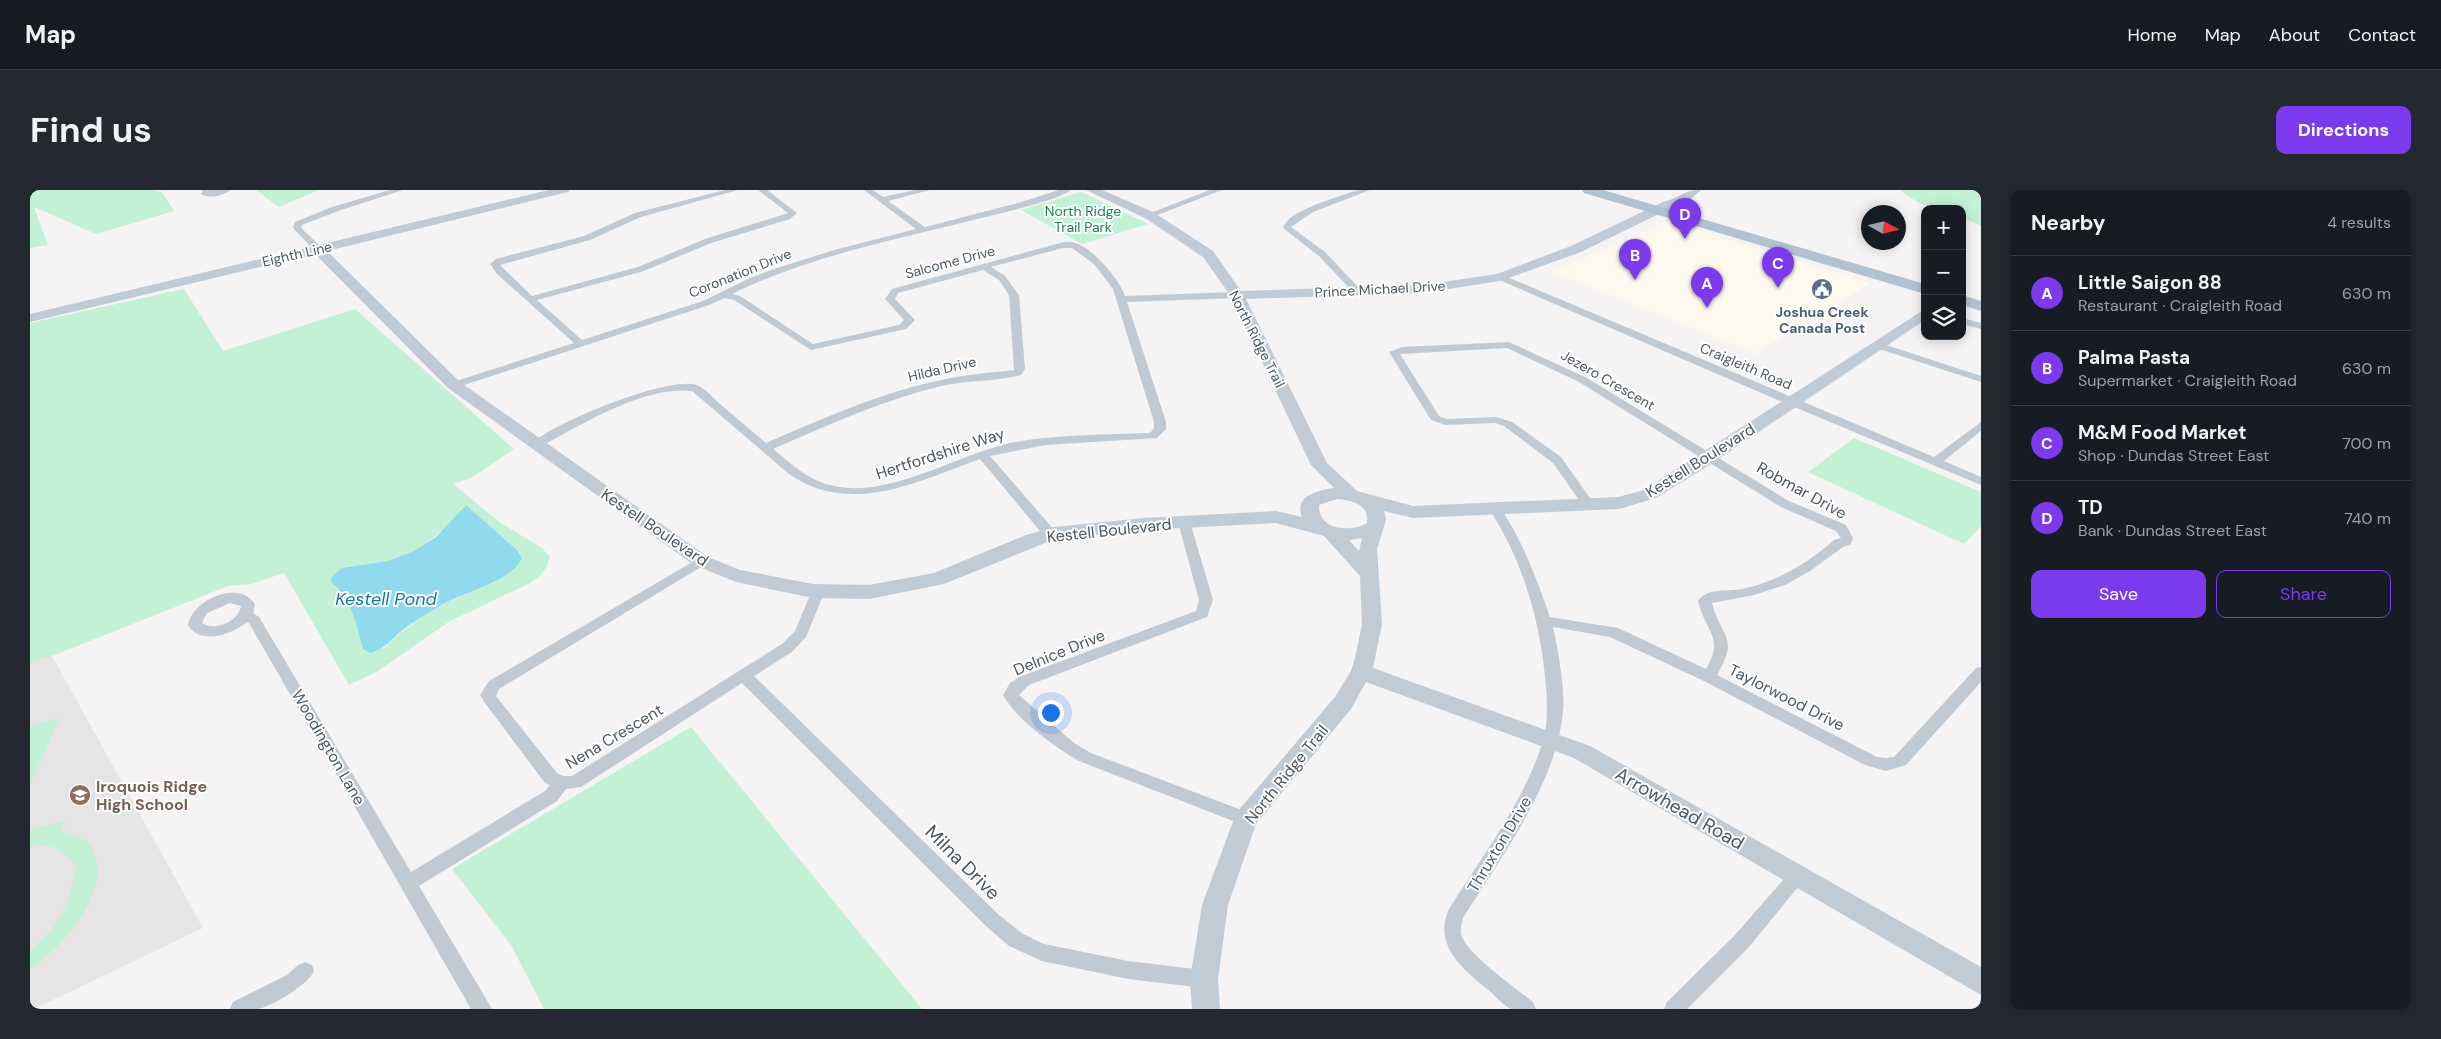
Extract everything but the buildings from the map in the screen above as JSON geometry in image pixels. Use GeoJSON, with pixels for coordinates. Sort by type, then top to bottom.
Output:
{"type":"FeatureCollection","features":[{"type":"Feature","properties":{"kind":"main road"},"geometry":{"type":"LineString","coordinates":[[1590,190],[1921,280]]}},
{"type":"Feature","properties":{"kind":"main road"},"geometry":{"type":"LineString","coordinates":[[1614,190],[1662,208],[1921,288]]}},
{"type":"Feature","properties":{"kind":"main road"},"geometry":{"type":"LineString","coordinates":[[1966,293],[1981,298]]}},
{"type":"Feature","properties":{"kind":"main road"},"geometry":{"type":"LineString","coordinates":[[1966,301],[1981,306]]}},
{"type":"Feature","properties":{"kind":"street"},"geometry":{"type":"LineString","coordinates":[[207,190],[205,194],[211,195],[226,190]]}},
{"type":"Feature","properties":{"kind":"street"},"geometry":{"type":"LineString","coordinates":[[318,249],[297,228],[298,224],[335,209],[399,190]]}},
{"type":"Feature","properties":{"kind":"street","name":"Eighth Line"},"geometry":{"type":"LineString","coordinates":[[30,318],[564,190]]}},
{"type":"Feature","properties":{"kind":"street"},"geometry":{"type":"LineString","coordinates":[[580,343],[500,272],[495,264],[499,261],[587,238],[638,215],[734,190]]}},
{"type":"Feature","properties":{"kind":"street"},"geometry":{"type":"LineString","coordinates":[[532,299],[641,269],[697,245],[787,218],[793,213],[762,190]]}},
{"type":"Feature","properties":{"kind":"street"},"geometry":{"type":"LineString","coordinates":[[868,190],[923,230]]}},
{"type":"Feature","properties":{"kind":"street"},"geometry":{"type":"LineString","coordinates":[[882,200],[926,190]]}},
{"type":"Feature","properties":{"kind":"street","name":"Coronation Drive"},"geometry":{"type":"LineString","coordinates":[[454,385],[689,309],[780,270],[841,251],[1021,205],[1067,190]]}},
{"type":"Feature","properties":{"kind":"street","name":"North Ridge Trail"},"geometry":{"type":"LineString","coordinates":[[1092,190],[1149,215],[1208,254],[1237,295],[1320,465],[1375,511],[1376,525],[1369,539],[1368,574],[1372,590],[1372,624],[1361,672],[1343,703],[1246,819],[1215,905],[1204,979],[1206,1009]]}},
{"type":"Feature","properties":{"kind":"street"},"geometry":{"type":"LineString","coordinates":[[1149,215],[1218,190]]}},
{"type":"Feature","properties":{"kind":"street"},"geometry":{"type":"LineString","coordinates":[[1357,291],[1322,254],[1287,228],[1288,224],[1310,210],[1366,190]]}},
{"type":"Feature","properties":{"kind":"street","name":"Prince Michael Drive"},"geometry":{"type":"LineString","coordinates":[[1237,295],[1423,290],[1500,277],[1576,249],[1662,208],[1680,202],[1695,190]]}},
{"type":"Feature","properties":{"kind":"street","name":"Salcome Drive"},"geometry":{"type":"LineString","coordinates":[[726,294],[737,298],[811,347],[902,327],[910,320],[890,299],[895,291],[986,268],[1063,245],[1074,245]]}},
{"type":"Feature","properties":{"kind":"street","name":"Hertfordshire Way"},"geometry":{"type":"LineString","coordinates":[[536,445],[601,412],[675,385],[695,388],[796,473],[818,486],[847,492],[871,492],[888,489],[1006,447],[1056,440],[1151,436],[1159,431],[1160,422],[1123,299],[1102,266],[1074,245]]}},
{"type":"Feature","properties":{"kind":"street","name":"Kestell Boulevard"},"geometry":{"type":"LineString","coordinates":[[318,249],[454,385],[701,561],[736,576],[774,585],[818,591],[869,592],[938,579],[1050,534],[1184,522],[1276,517],[1341,534],[1361,534],[1376,525],[1413,512]]}},
{"type":"Feature","properties":{"kind":"street","name":"Hilda Drive"},"geometry":{"type":"LineString","coordinates":[[765,448],[833,418],[934,384],[989,374],[1016,373],[1020,369],[1014,295],[1002,278],[986,268]]}},
{"type":"Feature","properties":{"kind":"street","name":"Craigleith Road"},"geometry":{"type":"LineString","coordinates":[[1500,277],[1981,481]]}},
{"type":"Feature","properties":{"kind":"street"},"geometry":{"type":"LineString","coordinates":[[1123,299],[1237,295]]}},
{"type":"Feature","properties":{"kind":"street","name":"Kestell Boulevard"},"geometry":{"type":"LineString","coordinates":[[1276,517],[1332,493],[1413,512],[1619,503],[1650,494],[1710,457],[1921,316]]}},
{"type":"Feature","properties":{"kind":"street"},"geometry":{"type":"LineString","coordinates":[[1966,321],[1981,326]]}},
{"type":"Feature","properties":{"kind":"street","name":"Jezero Crescent"},"geometry":{"type":"LineString","coordinates":[[1588,504],[1557,460],[1505,422],[1496,420],[1446,422],[1435,418],[1394,352],[1402,350],[1457,349],[1509,345],[1583,380],[1710,457]]}},
{"type":"Feature","properties":{"kind":"street"},"geometry":{"type":"LineString","coordinates":[[1876,345],[1981,379]]}},
{"type":"Feature","properties":{"kind":"street"},"geometry":{"type":"LineString","coordinates":[[1936,462],[1981,425]]}},
{"type":"Feature","properties":{"kind":"street"},"geometry":{"type":"LineString","coordinates":[[982,454],[1050,534]]}},
{"type":"Feature","properties":{"kind":"street","name":"Robmar Drive"},"geometry":{"type":"LineString","coordinates":[[1709,677],[1722,653],[1721,642],[1708,615],[1705,601],[1713,595],[1740,595],[1782,580],[1806,569],[1839,543],[1845,542],[1847,538],[1841,528],[1785,504],[1710,457]]}},
{"type":"Feature","properties":{"kind":"street"},"geometry":{"type":"LineString","coordinates":[[1320,465],[1317,472],[1318,491],[1312,501],[1310,515],[1342,541],[1357,564],[1368,574]]}},
{"type":"Feature","properties":{"kind":"street","name":"Thruxton Drive"},"geometry":{"type":"LineString","coordinates":[[1495,509],[1508,528],[1525,563],[1544,621],[1549,642],[1556,708],[1551,740],[1527,801],[1451,924],[1452,935],[1458,948],[1526,1009]]}},
{"type":"Feature","properties":{"kind":"street","name":"Delnice Drive"},"geometry":{"type":"LineString","coordinates":[[1184,522],[1206,600],[1202,614],[1024,681],[1015,687],[1011,695],[1016,703],[1068,747],[1088,759],[1246,819]]}},
{"type":"Feature","properties":{"kind":"street","name":"Nena Crescent"},"geometry":{"type":"LineString","coordinates":[[701,561],[494,686],[490,691],[488,695],[490,699],[551,778],[562,783],[575,782],[787,648],[795,640],[806,620],[818,591]]}},
{"type":"Feature","properties":{"kind":"street","name":"Woodington Lane"},"geometry":{"type":"LineString","coordinates":[[245,615],[254,620],[482,1009]]}},
{"type":"Feature","properties":{"kind":"street","name":"Taylorwood Drive"},"geometry":{"type":"LineString","coordinates":[[1544,621],[1613,632],[1709,677],[1871,761],[1891,765],[1900,761],[1981,672]]}},
{"type":"Feature","properties":{"kind":"street","name":"Arrowhead Road"},"geometry":{"type":"LineString","coordinates":[[1361,672],[1551,740],[1593,758],[1981,982]]}},
{"type":"Feature","properties":{"kind":"street","name":"Milna Drive"},"geometry":{"type":"LineString","coordinates":[[744,676],[993,921],[1016,940],[1042,952],[1074,960],[1128,970],[1204,979]]}},
{"type":"Feature","properties":{"kind":"street"},"geometry":{"type":"LineString","coordinates":[[409,884],[551,796],[562,783]]}},
{"type":"Feature","properties":{"kind":"street"},"geometry":{"type":"LineString","coordinates":[[1674,1009],[1742,941],[1797,876]]}},
{"type":"Feature","properties":{"kind":"street"},"geometry":{"type":"LineString","coordinates":[[240,1009],[294,981],[306,971]]}},
{"type":"Feature","properties":{"kind":"shaded area"},"geometry":{"type":"Polygon","coordinates":[[[1668,221],[1870,283],[1755,354],[1551,272],[1668,221]]]}},
{"type":"Feature","properties":{"kind":"shaded area","name":"Iroquois Ridge High School"},"geometry":{"type":"Polygon","coordinates":[[[52,656],[203,928],[34,1009],[30,1009],[30,663],[52,656]]]}},
{"type":"Feature","properties":{"kind":"green space"},"geometry":{"type":"Polygon","coordinates":[[[30,190],[152,190],[162,192],[174,211],[96,234],[34,207],[48,245],[30,248],[30,190]]]}},
{"type":"Feature","properties":{"kind":"green space"},"geometry":{"type":"Polygon","coordinates":[[[256,190],[319,190],[279,207],[256,190]]]}},
{"type":"Feature","properties":{"kind":"green space"},"geometry":{"type":"Polygon","coordinates":[[[1900,190],[1981,190],[1981,226],[1966,219],[1966,205],[1925,205],[1900,190]]]}},
{"type":"Feature","properties":{"kind":"green space","name":"North Ridge Trail Park"},"geometry":{"type":"Polygon","coordinates":[[[1081,192],[1148,224],[1082,244],[1021,210],[1081,192]]]}},
{"type":"Feature","properties":{"kind":"green space"},"geometry":{"type":"Polygon","coordinates":[[[184,289],[223,351],[355,309],[514,449],[471,478],[453,484],[499,522],[542,548],[550,557],[546,568],[539,577],[526,585],[450,621],[378,671],[349,685],[284,573],[251,584],[228,586],[30,663],[30,323],[184,289]],[[466,505],[437,535],[416,550],[391,561],[342,568],[340,589],[352,610],[363,649],[384,649],[405,629],[429,613],[509,573],[522,558],[517,550],[466,505]]]}},
{"type":"Feature","properties":{"kind":"green space"},"geometry":{"type":"Polygon","coordinates":[[[1854,438],[1981,492],[1981,526],[1964,544],[1808,472],[1854,438]]]}},
{"type":"Feature","properties":{"kind":"green space"},"geometry":{"type":"Polygon","coordinates":[[[59,719],[30,785],[30,725],[59,719]]]}},
{"type":"Feature","properties":{"kind":"green space"},"geometry":{"type":"Polygon","coordinates":[[[691,727],[922,1009],[544,1009],[511,945],[452,869],[691,727]]]}},
{"type":"Feature","properties":{"kind":"green space"},"geometry":{"type":"Polygon","coordinates":[[[65,821],[60,830],[91,843],[98,869],[95,887],[90,901],[74,928],[53,951],[30,969],[30,951],[50,932],[62,913],[71,892],[77,865],[55,847],[30,844],[30,829],[65,821]]]}},
{"type":"Feature","properties":{"kind":"water","name":"Kestell Pond"},"geometry":{"type":"Polygon","coordinates":[[[466,505],[517,550],[522,558],[517,566],[500,579],[447,602],[425,615],[404,629],[381,649],[370,653],[363,649],[349,604],[339,589],[332,583],[331,578],[342,568],[388,561],[414,551],[436,537],[466,505]]]}},
{"type":"Feature","properties":{"kind":"place","name":"TD"},"geometry":{"type":"Point","coordinates":[1685,239]}},
{"type":"Feature","properties":{"kind":"place","name":"Palma Pasta"},"geometry":{"type":"Point","coordinates":[1635,280]}},
{"type":"Feature","properties":{"kind":"place","name":"M&M Food Market"},"geometry":{"type":"Point","coordinates":[1778,288]}},
{"type":"Feature","properties":{"kind":"place","name":"Joshua Creek Canada Post"},"geometry":{"type":"Point","coordinates":[1822,289]}},
{"type":"Feature","properties":{"kind":"place","name":"Little Saigon 88"},"geometry":{"type":"Point","coordinates":[1707,308]}},
{"type":"Feature","properties":{"kind":"place","name":"Iroquois Ridge High School"},"geometry":{"type":"Point","coordinates":[80,795]}}]}
